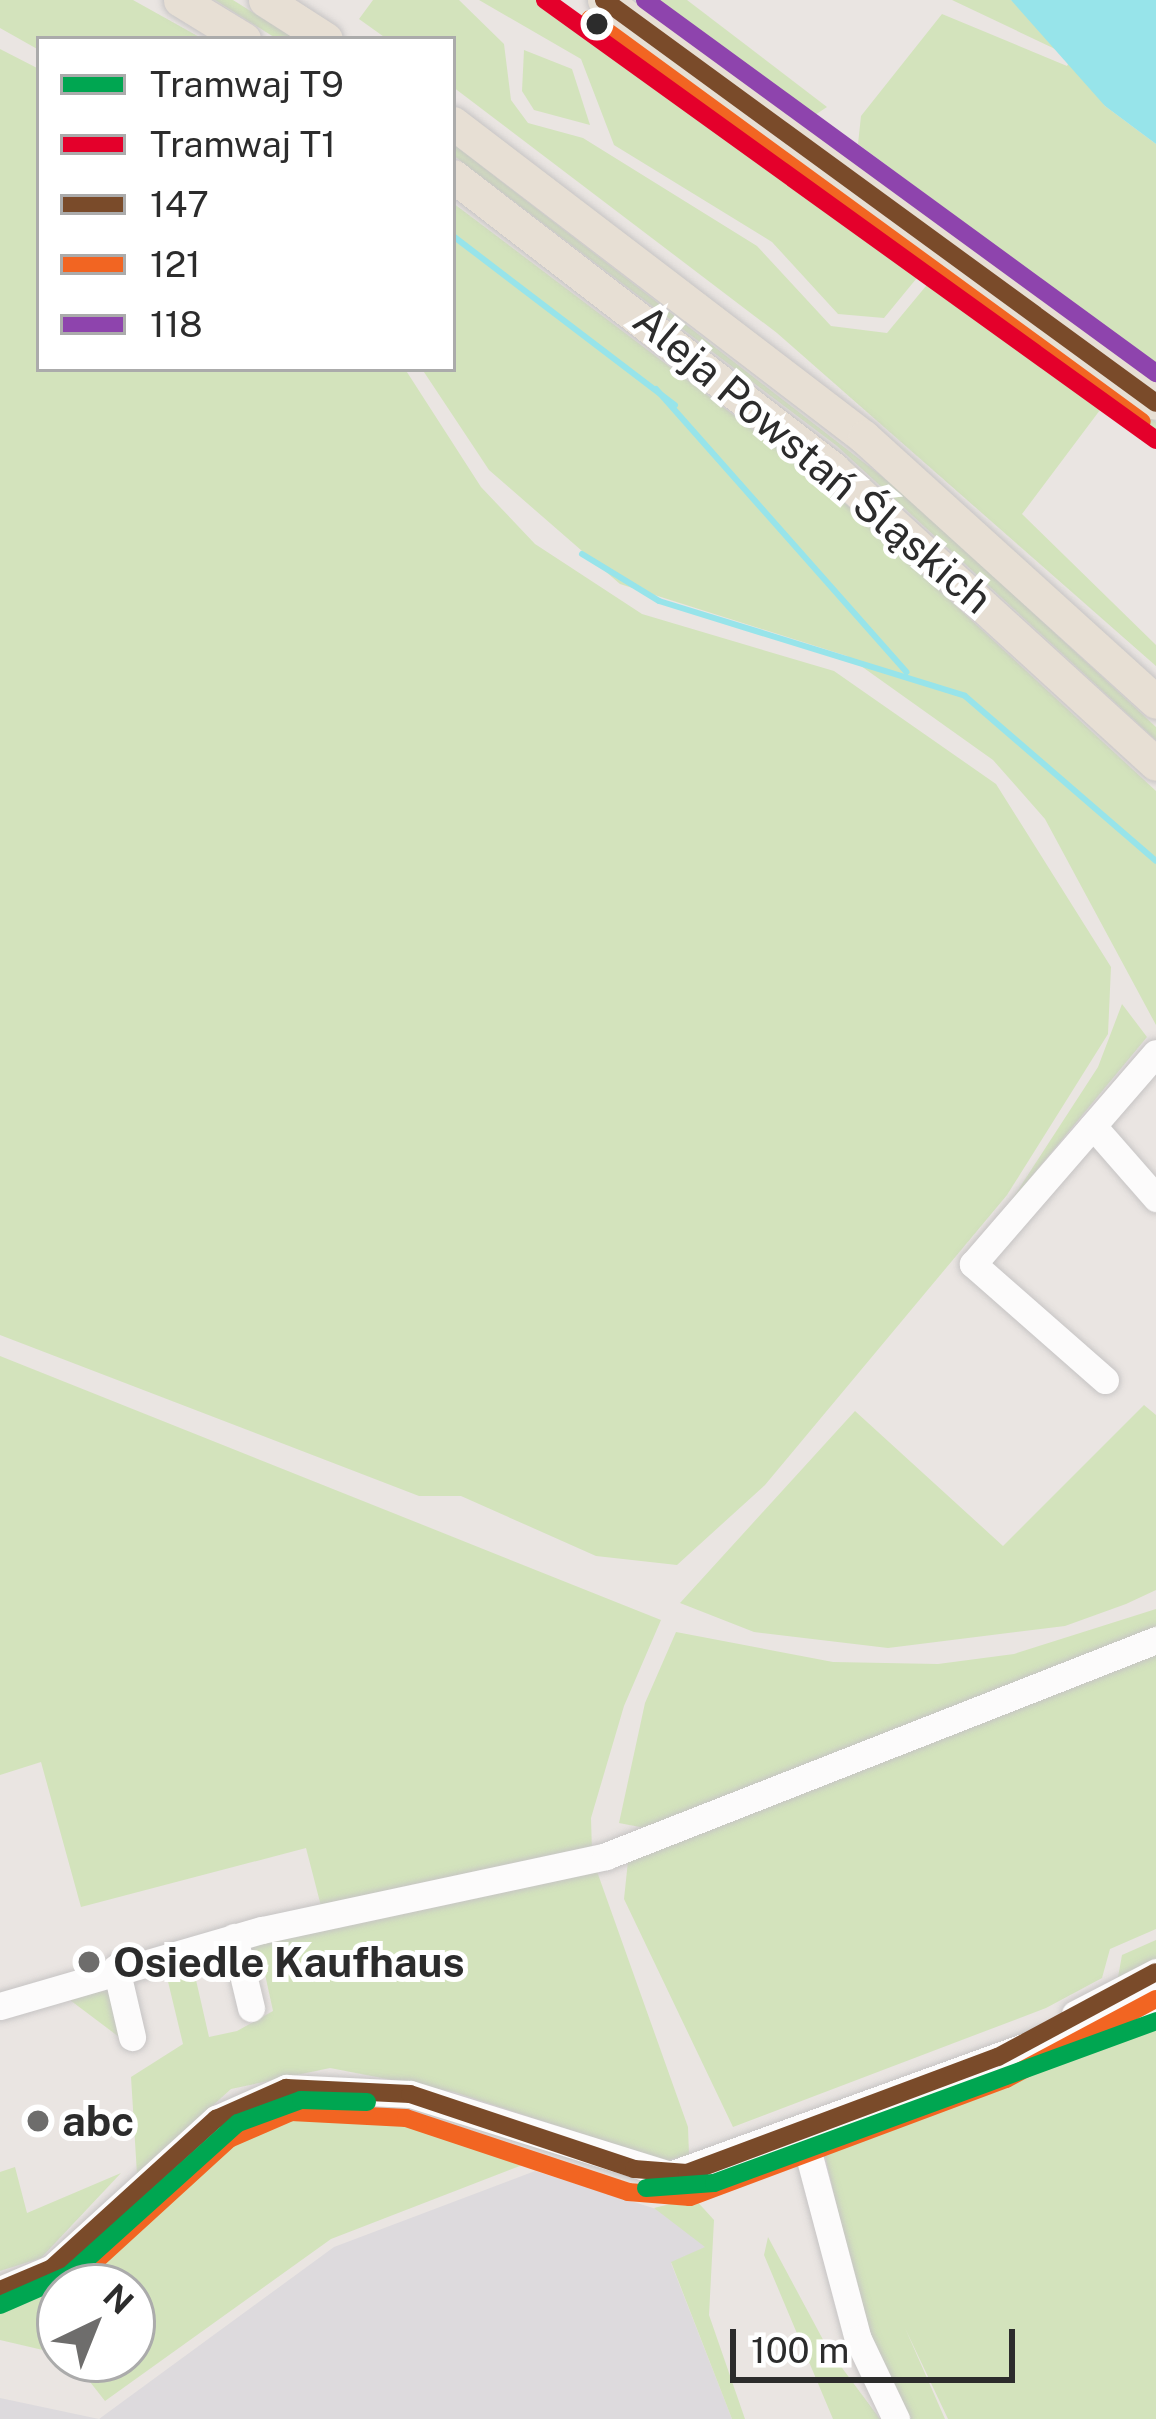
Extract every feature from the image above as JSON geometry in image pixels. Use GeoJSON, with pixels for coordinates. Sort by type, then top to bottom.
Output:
{"type":"FeatureCollection","features":[{"type":"Feature","properties":{"kind":"main road"},"geometry":{"type":"LineString","coordinates":[[180,0],[239,36]]}},
{"type":"Feature","properties":{"kind":"main road"},"geometry":{"type":"LineString","coordinates":[[265,0],[321,36]]}},
{"type":"Feature","properties":{"kind":"main road"},"geometry":{"type":"LineString","coordinates":[[604,0],[1156,403]]}},
{"type":"Feature","properties":{"kind":"main road","name":"Aleja Powstań Śląskich"},"geometry":{"type":"LineString","coordinates":[[456,124],[865,437],[1156,702]]}},
{"type":"Feature","properties":{"kind":"main road","name":"Aleja Powstań Śląskich"},"geometry":{"type":"LineString","coordinates":[[456,178],[833,469],[1156,764]]}},
{"type":"Feature","properties":{"kind":"street"},"geometry":{"type":"LineString","coordinates":[[1105,1381],[973,1264],[1156,1053]]}},
{"type":"Feature","properties":{"kind":"street"},"geometry":{"type":"LineString","coordinates":[[1094,1126],[1156,1198]]}},
{"type":"Feature","properties":{"kind":"street"},"geometry":{"type":"LineString","coordinates":[[0,2006],[116,1968],[234,1937],[606,1856],[1156,1640]]}},
{"type":"Feature","properties":{"kind":"street"},"geometry":{"type":"LineString","coordinates":[[234,1937],[251,2008]]}},
{"type":"Feature","properties":{"kind":"street"},"geometry":{"type":"LineString","coordinates":[[116,1968],[132,2037]]}},
{"type":"Feature","properties":{"kind":"street"},"geometry":{"type":"LineString","coordinates":[[998,2057],[1156,1972]]}},
{"type":"Feature","properties":{"kind":"street"},"geometry":{"type":"LineString","coordinates":[[0,2290],[52,2268],[216,2119],[292,2086],[410,2094],[653,2174],[708,2169],[1156,1999]]}},
{"type":"Feature","properties":{"kind":"street"},"geometry":{"type":"LineString","coordinates":[[803,2133],[858,2339],[896,2419]]}},
{"type":"Feature","properties":{"kind":"shaded area"},"geometry":{"type":"Polygon","coordinates":[[[535,2171],[669,2213],[706,2247],[671,2263],[732,2419],[99,2419],[148,2383],[156,2383],[156,2377],[334,2247],[535,2171]]]}},
{"type":"Feature","properties":{"kind":"shaded area"},"geometry":{"type":"Polygon","coordinates":[[[0,2398],[99,2419],[0,2419],[0,2398]]]}},
{"type":"Feature","properties":{"kind":"green space"},"geometry":{"type":"Polygon","coordinates":[[[0,0],[133,0],[198,36],[36,36],[36,48],[0,28],[0,0]]]}},
{"type":"Feature","properties":{"kind":"green space"},"geometry":{"type":"Polygon","coordinates":[[[215,0],[233,0],[290,36],[272,36],[215,0]]]}},
{"type":"Feature","properties":{"kind":"green space"},"geometry":{"type":"Polygon","coordinates":[[[373,0],[459,0],[504,44],[511,100],[528,123],[583,138],[757,246],[831,326],[887,333],[931,280],[1103,406],[1022,514],[1156,645],[1156,666],[777,333],[456,89],[456,36],[383,36],[359,19],[373,0]]]}},
{"type":"Feature","properties":{"kind":"green space"},"geometry":{"type":"Polygon","coordinates":[[[479,0],[538,0],[590,29],[921,273],[884,318],[838,314],[772,242],[614,145],[581,59],[479,0]]]}},
{"type":"Feature","properties":{"kind":"green space"},"geometry":{"type":"Polygon","coordinates":[[[658,0],[687,0],[827,107],[815,115],[658,0]]]}},
{"type":"Feature","properties":{"kind":"green space"},"geometry":{"type":"Polygon","coordinates":[[[952,0],[1011,0],[1072,57],[952,0]]]}},
{"type":"Feature","properties":{"kind":"green space"},"geometry":{"type":"Polygon","coordinates":[[[942,14],[1067,66],[1072,57],[1105,106],[1156,144],[1156,365],[858,144],[861,116],[942,14]]]}},
{"type":"Feature","properties":{"kind":"green space"},"geometry":{"type":"Polygon","coordinates":[[[619,28],[1156,422],[1156,435],[614,36],[619,28]]]}},
{"type":"Feature","properties":{"kind":"green space"},"geometry":{"type":"Polygon","coordinates":[[[0,49],[36,67],[36,372],[407,372],[481,487],[535,544],[642,614],[834,671],[996,784],[1111,967],[1108,1034],[1007,1195],[765,1485],[677,1565],[596,1556],[461,1496],[419,1496],[0,1335],[0,49]]]}},
{"type":"Feature","properties":{"kind":"green space"},"geometry":{"type":"Polygon","coordinates":[[[524,50],[572,69],[590,125],[534,110],[522,91],[524,50]]]}},
{"type":"Feature","properties":{"kind":"green space"},"geometry":{"type":"Polygon","coordinates":[[[456,146],[907,496],[1156,727],[1156,740],[837,446],[456,157],[456,146]]]}},
{"type":"Feature","properties":{"kind":"green space"},"geometry":{"type":"Polygon","coordinates":[[[456,205],[821,481],[1156,791],[1156,1025],[1045,819],[993,760],[847,656],[620,584],[489,470],[424,372],[456,372],[456,205]]]}},
{"type":"Feature","properties":{"kind":"green space"},"geometry":{"type":"Polygon","coordinates":[[[1122,1004],[1147,1037],[1011,1201],[1098,1067],[1122,1004]]]}},
{"type":"Feature","properties":{"kind":"green space"},"geometry":{"type":"Polygon","coordinates":[[[0,1356],[661,1620],[624,1706],[591,1818],[592,1852],[322,1910],[306,1848],[81,1907],[41,1762],[0,1775],[0,1356]]]}},
{"type":"Feature","properties":{"kind":"green space"},"geometry":{"type":"Polygon","coordinates":[[[1144,1405],[1156,1415],[1156,1590],[1126,1604],[1065,1626],[888,1648],[754,1632],[680,1603],[855,1411],[1003,1546],[1144,1405]]]}},
{"type":"Feature","properties":{"kind":"green space"},"geometry":{"type":"Polygon","coordinates":[[[1156,1609],[1156,1632],[645,1828],[619,1823],[645,1703],[676,1632],[833,1662],[938,1664],[1014,1654],[1156,1609]]]}},
{"type":"Feature","properties":{"kind":"green space"},"geometry":{"type":"Polygon","coordinates":[[[1156,1653],[1156,1929],[1110,1949],[1102,1978],[1046,2008],[733,2127],[624,1899],[628,1861],[1156,1653]]]}},
{"type":"Feature","properties":{"kind":"green space"},"geometry":{"type":"Polygon","coordinates":[[[594,1863],[688,2127],[689,2155],[665,2161],[454,2092],[330,2068],[231,2089],[137,2174],[131,2077],[183,2044],[164,1965],[191,1958],[209,2037],[237,2031],[273,2011],[261,1956],[249,1959],[247,1946],[594,1863]]]}},
{"type":"Feature","properties":{"kind":"green space"},"geometry":{"type":"Polygon","coordinates":[[[1156,1940],[1156,1963],[1117,1983],[1122,1955],[1156,1940]]]}},
{"type":"Feature","properties":{"kind":"green space"},"geometry":{"type":"Polygon","coordinates":[[[105,1980],[127,2043],[66,1997],[105,1991],[105,1980]]]}},
{"type":"Feature","properties":{"kind":"green space"},"geometry":{"type":"Polygon","coordinates":[[[1156,2011],[1092,2043],[951,2089],[952,2087],[1156,2011]]]}},
{"type":"Feature","properties":{"kind":"green space"},"geometry":{"type":"Polygon","coordinates":[[[1156,2028],[1156,2419],[948,2419],[905,2328],[945,2419],[904,2419],[870,2348],[823,2147],[1156,2028]]]}},
{"type":"Feature","properties":{"kind":"green space"},"geometry":{"type":"Polygon","coordinates":[[[303,2103],[371,2108],[525,2164],[331,2239],[156,2364],[156,2263],[86,2263],[231,2130],[303,2103]]]}},
{"type":"Feature","properties":{"kind":"green space"},"geometry":{"type":"Polygon","coordinates":[[[15,2167],[27,2213],[121,2173],[41,2258],[0,2271],[0,2172],[15,2167]]]}},
{"type":"Feature","properties":{"kind":"green space"},"geometry":{"type":"Polygon","coordinates":[[[694,2198],[714,2220],[709,2315],[745,2419],[732,2419],[671,2262],[705,2247],[654,2208],[694,2198]]]}},
{"type":"Feature","properties":{"kind":"green space"},"geometry":{"type":"Polygon","coordinates":[[[768,2237],[828,2349],[880,2419],[833,2419],[764,2255],[768,2237]]]}},
{"type":"Feature","properties":{"kind":"green space"},"geometry":{"type":"Polygon","coordinates":[[[36,2292],[36,2348],[0,2340],[0,2308],[36,2292]]]}},
{"type":"Feature","properties":{"kind":"green space"},"geometry":{"type":"Polygon","coordinates":[[[91,2383],[130,2383],[105,2401],[91,2383]]]}},
{"type":"Feature","properties":{"kind":"water"},"geometry":{"type":"Polygon","coordinates":[[[1011,0],[1156,0],[1156,144],[1105,106],[1011,0]]]}},
{"type":"Feature","properties":{"kind":"waterway"},"geometry":{"type":"LineString","coordinates":[[456,238],[675,405]]}},
{"type":"Feature","properties":{"kind":"waterway"},"geometry":{"type":"LineString","coordinates":[[656,389],[906,672]]}},
{"type":"Feature","properties":{"kind":"waterway"},"geometry":{"type":"LineString","coordinates":[[582,554],[659,601],[965,696],[1156,861]]}},
{"type":"Feature","properties":{"kind":"tram line","name":"T1"},"geometry":{"type":"LineString","coordinates":[[545,0],[1156,440]]}},
{"type":"Feature","properties":{"kind":"tram line","name":"T9"},"geometry":{"type":"LineString","coordinates":[[646,2188],[714,2183],[1156,2021]]}},
{"type":"Feature","properties":{"kind":"tram line","name":"T9"},"geometry":{"type":"LineString","coordinates":[[0,2305],[69,2275],[238,2123],[301,2100],[367,2102]]}},
{"type":"Feature","properties":{"kind":"transit line","name":"147"},"geometry":{"type":"LineString","coordinates":[[604,0],[1156,403]]}},
{"type":"Feature","properties":{"kind":"transit line","name":"118"},"geometry":{"type":"LineString","coordinates":[[645,0],[1156,373]]}},
{"type":"Feature","properties":{"kind":"transit line","name":"121"},"geometry":{"type":"LineString","coordinates":[[590,19],[1142,422]]}},
{"type":"Feature","properties":{"kind":"transit line","name":"147"},"geometry":{"type":"LineString","coordinates":[[0,2290],[52,2268],[216,2119],[286,2088],[410,2094],[634,2169],[687,2173],[998,2057],[1156,1972]]}},
{"type":"Feature","properties":{"kind":"transit line","name":"121"},"geometry":{"type":"LineString","coordinates":[[93,2263],[229,2139],[291,2112],[406,2118],[628,2192],[690,2197],[1006,2079],[1156,1999]]}},
{"type":"Feature","properties":{"kind":"place","name":"Osiedle Kaufhaus"},"geometry":{"type":"Point","coordinates":[89,1962]}},
{"type":"Feature","properties":{"kind":"place","name":"abc"},"geometry":{"type":"Point","coordinates":[38,2121]}}]}
